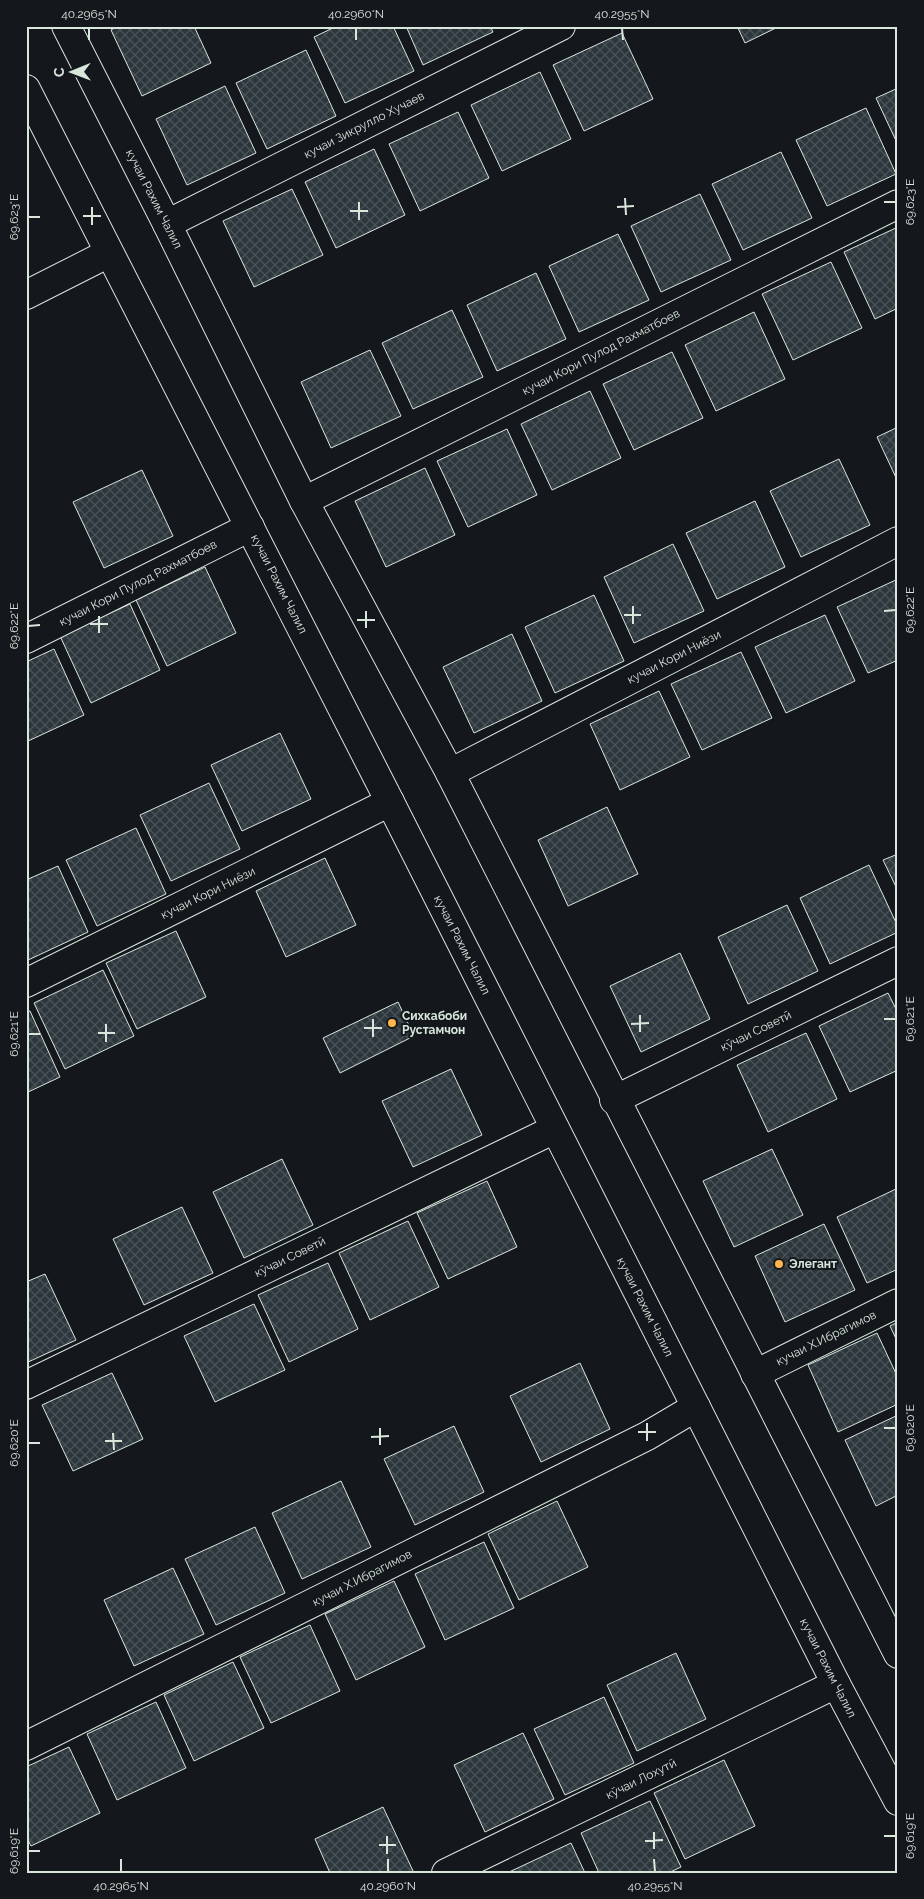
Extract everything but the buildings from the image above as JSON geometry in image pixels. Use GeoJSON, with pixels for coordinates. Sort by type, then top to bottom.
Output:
{"type":"FeatureCollection","features":[{"type":"Feature","properties":{"kind":"street","name":"кучаи Рахим Чалил"},"geometry":{"type":"LineString","coordinates":[[66,26],[168,224],[304,501],[450,773],[614,1100],[897,1651]]}},
{"type":"Feature","properties":{"kind":"street","name":"кучаи Зикрулло Хучаев"},"geometry":{"type":"LineString","coordinates":[[168,224],[561,26]]}},
{"type":"Feature","properties":{"kind":"street","name":"кучаи Рахим Чалил"},"geometry":{"type":"LineString","coordinates":[[26,89],[390,802],[836,1684],[898,1801]]}},
{"type":"Feature","properties":{"kind":"street","name":"кучаи Кори Пулод Рахматбоев"},"geometry":{"type":"LineString","coordinates":[[304,501],[898,204]]}},
{"type":"Feature","properties":{"kind":"street"},"geometry":{"type":"LineString","coordinates":[[26,295],[109,253]]}},
{"type":"Feature","properties":{"kind":"street","name":"кучаи Кори Пулод Рахматбоев"},"geometry":{"type":"LineString","coordinates":[[26,639],[250,527]]}},
{"type":"Feature","properties":{"kind":"street","name":"кучаи Кори Ниёзи"},"geometry":{"type":"LineString","coordinates":[[450,773],[898,541]]}},
{"type":"Feature","properties":{"kind":"street","name":"кучаи Кори Ниёзи"},"geometry":{"type":"LineString","coordinates":[[26,983],[390,802]]}},
{"type":"Feature","properties":{"kind":"street","name":"кӯчаи Советӣ"},"geometry":{"type":"LineString","coordinates":[[614,1100],[898,961]]}},
{"type":"Feature","properties":{"kind":"street","name":"кӯчаи Советӣ"},"geometry":{"type":"LineString","coordinates":[[26,1386],[555,1129]]}},
{"type":"Feature","properties":{"kind":"street","name":"кучаи Х.Ибрагимов"},"geometry":{"type":"LineString","coordinates":[[755,1374],[898,1303]]}},
{"type":"Feature","properties":{"kind":"street","name":"кучаи Х.Ибрагимов"},"geometry":{"type":"LineString","coordinates":[[26,1746],[638,1440],[696,1407]]}},
{"type":"Feature","properties":{"kind":"street","name":"кӯчаи Лохутӣ"},"geometry":{"type":"LineString","coordinates":[[446,1873],[836,1684]]}},
{"type":"Feature","properties":{"kind":"place","name":"Сихкабоби Рустамчон"},"geometry":{"type":"Point","coordinates":[392,1023]}},
{"type":"Feature","properties":{"kind":"place","name":"Элегант"},"geometry":{"type":"Point","coordinates":[779,1264]}}]}
